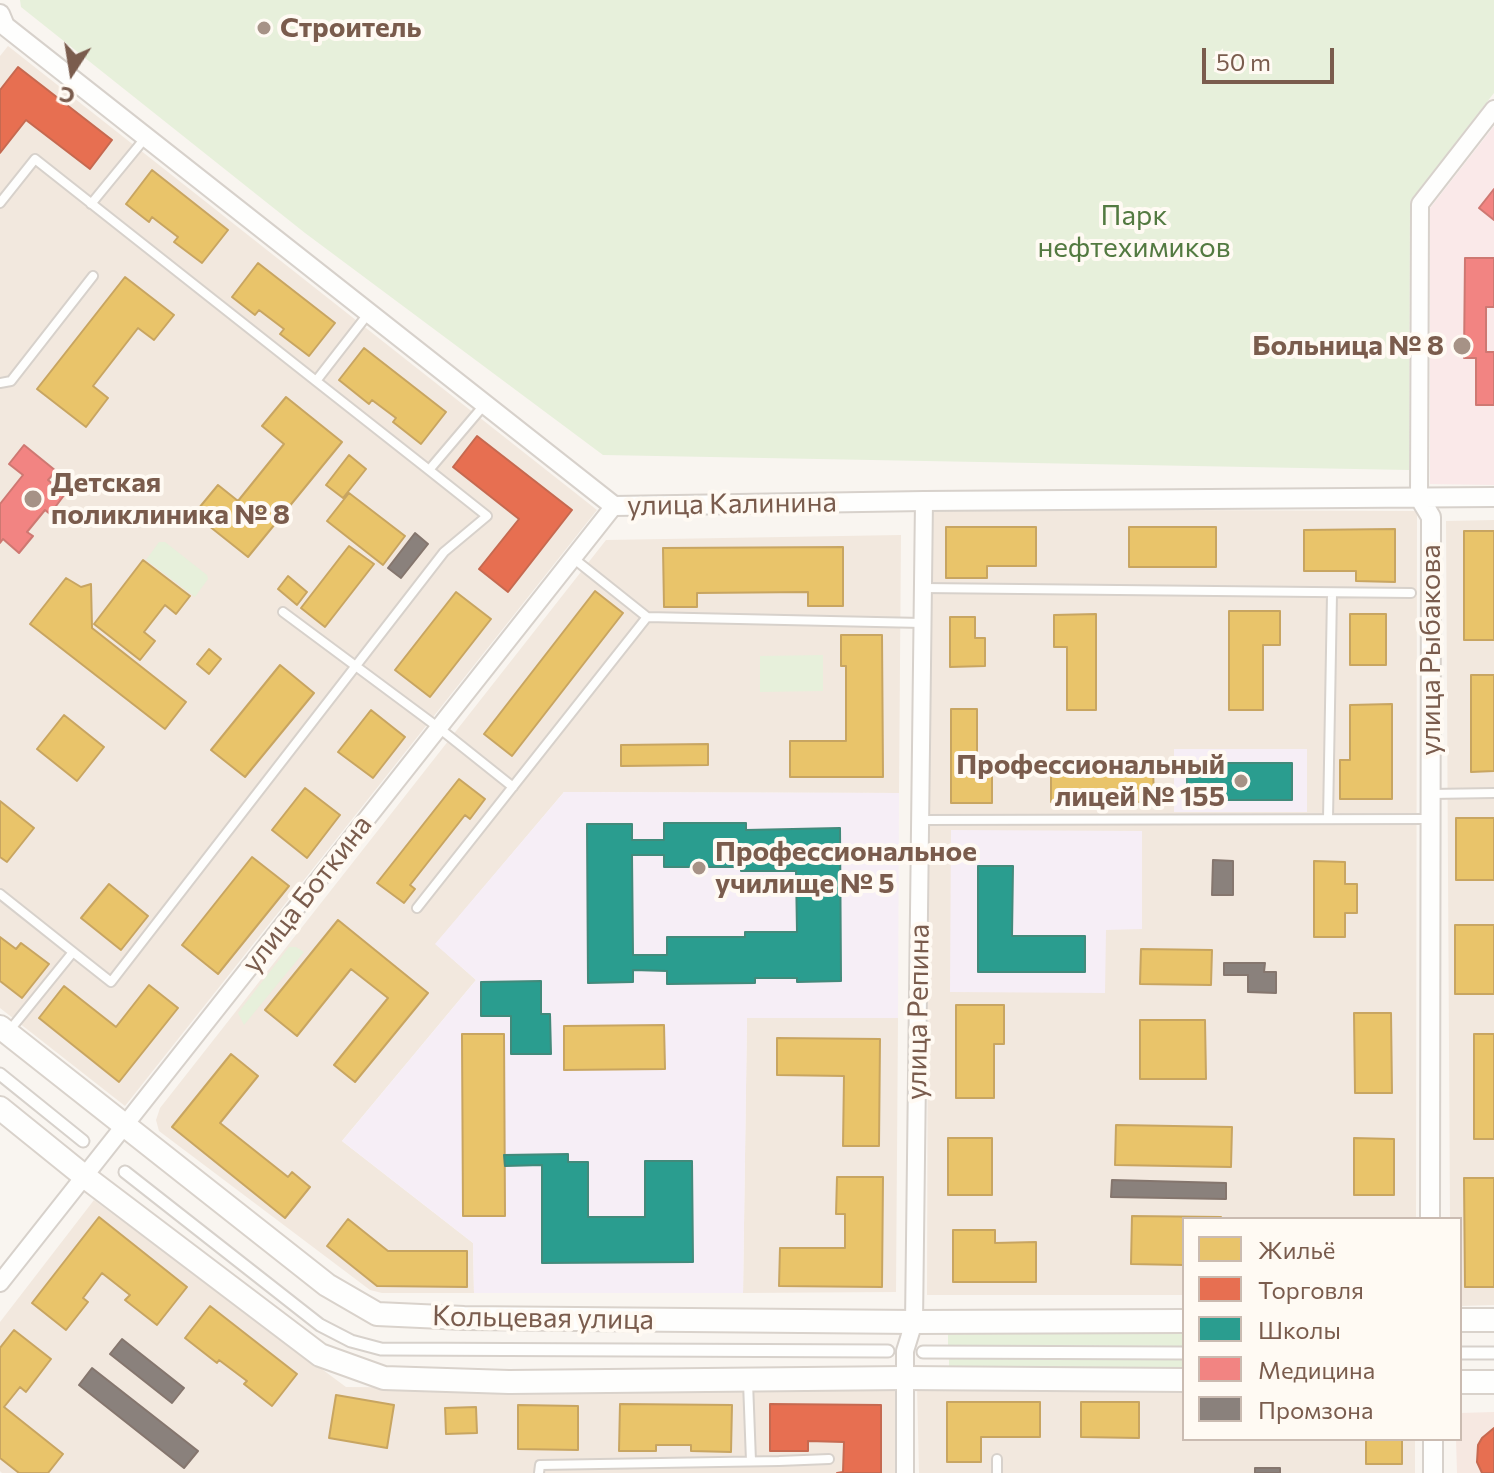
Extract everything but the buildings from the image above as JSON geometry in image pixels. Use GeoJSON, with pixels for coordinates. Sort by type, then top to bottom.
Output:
{"type":"FeatureCollection","features":[{"type":"Feature","properties":{"kind":"main road","name":"Кольцевая улица"},"geometry":{"type":"LineString","coordinates":[[4,1030],[327,1285],[377,1314],[464,1318],[914,1322],[1182,1321]]}},
{"type":"Feature","properties":{"kind":"main road"},"geometry":{"type":"LineString","coordinates":[[0,1108],[84,1176],[320,1355],[384,1378],[509,1382],[904,1378],[1182,1380]]}},
{"type":"Feature","properties":{"kind":"main road"},"geometry":{"type":"LineString","coordinates":[[1462,1320],[1494,1320]]}},
{"type":"Feature","properties":{"kind":"main road"},"geometry":{"type":"LineString","coordinates":[[1462,1382],[1494,1382]]}},
{"type":"Feature","properties":{"kind":"street","name":"улица Калинина"},"geometry":{"type":"LineString","coordinates":[[2,24],[614,506],[1494,497]]}},
{"type":"Feature","properties":{"kind":"street","name":"улица Рыбакова"},"geometry":{"type":"LineString","coordinates":[[1430,1217],[1431,517],[1419,497],[1420,204],[1494,109]]}},
{"type":"Feature","properties":{"kind":"street","name":"улица Репина"},"geometry":{"type":"LineString","coordinates":[[905,1473],[905,1351],[914,1322],[924,501]]}},
{"type":"Feature","properties":{"kind":"street","name":"улица Боткина"},"geometry":{"type":"LineString","coordinates":[[0,1283],[614,506]]}},
{"type":"Feature","properties":{"kind":"street"},"geometry":{"type":"LineString","coordinates":[[0,1074],[83,1141]]}},
{"type":"Feature","properties":{"kind":"street"},"geometry":{"type":"LineString","coordinates":[[125,1172],[320,1325],[351,1341],[381,1349],[888,1351]]}},
{"type":"Feature","properties":{"kind":"street"},"geometry":{"type":"LineString","coordinates":[[923,1352],[1182,1353]]}},
{"type":"Feature","properties":{"kind":"street"},"geometry":{"type":"LineString","coordinates":[[1462,1353],[1494,1353]]}},
{"type":"Feature","properties":{"kind":"street"},"geometry":{"type":"LineString","coordinates":[[1433,1441],[1433,1473]]}},
{"type":"Feature","properties":{"kind":"lane"},"geometry":{"type":"LineString","coordinates":[[91,204],[146,137]]}},
{"type":"Feature","properties":{"kind":"lane"},"geometry":{"type":"LineString","coordinates":[[0,203],[35,159],[487,516],[444,552],[111,982],[0,894]]}},
{"type":"Feature","properties":{"kind":"lane"},"geometry":{"type":"LineString","coordinates":[[0,383],[11,381],[93,276]]}},
{"type":"Feature","properties":{"kind":"lane"},"geometry":{"type":"LineString","coordinates":[[316,381],[369,313]]}},
{"type":"Feature","properties":{"kind":"lane"},"geometry":{"type":"LineString","coordinates":[[429,470],[485,404]]}},
{"type":"Feature","properties":{"kind":"lane"},"geometry":{"type":"LineString","coordinates":[[573,558],[647,617],[922,623]]}},
{"type":"Feature","properties":{"kind":"lane"},"geometry":{"type":"LineString","coordinates":[[923,588],[1411,593]]}},
{"type":"Feature","properties":{"kind":"lane"},"geometry":{"type":"LineString","coordinates":[[1328,819],[1332,594]]}},
{"type":"Feature","properties":{"kind":"lane"},"geometry":{"type":"LineString","coordinates":[[283,612],[513,787]]}},
{"type":"Feature","properties":{"kind":"lane"},"geometry":{"type":"LineString","coordinates":[[417,908],[647,617]]}},
{"type":"Feature","properties":{"kind":"lane"},"geometry":{"type":"LineString","coordinates":[[1431,794],[1494,793]]}},
{"type":"Feature","properties":{"kind":"lane"},"geometry":{"type":"LineString","coordinates":[[920,820],[1431,819]]}},
{"type":"Feature","properties":{"kind":"lane"},"geometry":{"type":"LineString","coordinates":[[4,1030],[73,952]]}},
{"type":"Feature","properties":{"kind":"lane"},"geometry":{"type":"LineString","coordinates":[[748,1380],[751,1461]]}},
{"type":"Feature","properties":{"kind":"lane"},"geometry":{"type":"LineString","coordinates":[[539,1473],[540,1465],[829,1459]]}},
{"type":"Feature","properties":{"kind":"lane"},"geometry":{"type":"LineString","coordinates":[[997,1459],[997,1473]]}},
{"type":"Feature","properties":{"kind":"lane"},"geometry":{"type":"LineString","coordinates":[[779,1461],[779,1473]]}},
{"type":"Feature","properties":{"kind":"shaded area"},"geometry":{"type":"Polygon","coordinates":[[[8,46],[597,510],[125,1106],[0,1008],[0,56],[8,46]]]}},
{"type":"Feature","properties":{"kind":"shaded area","name":"Больница № 8"},"geometry":{"type":"Polygon","coordinates":[[[1494,126],[1494,485],[1430,484],[1430,208],[1494,126]]]}},
{"type":"Feature","properties":{"kind":"shaded area"},"geometry":{"type":"Polygon","coordinates":[[[929,509],[1417,511],[1416,1217],[1182,1217],[1182,1295],[927,1295],[929,509]]]}},
{"type":"Feature","properties":{"kind":"shaded area"},"geometry":{"type":"Polygon","coordinates":[[[1494,520],[1494,1305],[1462,1306],[1462,1217],[1450,1217],[1446,521],[1494,520]]]}},
{"type":"Feature","properties":{"kind":"shaded area"},"geometry":{"type":"Polygon","coordinates":[[[901,535],[899,793],[564,792],[436,944],[476,980],[342,1141],[473,1243],[474,1293],[382,1293],[370,1290],[159,1131],[156,1120],[160,1108],[606,540],[901,535]]]}},
{"type":"Feature","properties":{"kind":"shaded area","name":"Профессиональный лицей № 155"},"geometry":{"type":"Polygon","coordinates":[[[1174,749],[1307,749],[1307,812],[1174,812],[1174,749]]]}},
{"type":"Feature","properties":{"kind":"shaded area"},"geometry":{"type":"Polygon","coordinates":[[[564,792],[899,793],[898,1018],[747,1018],[743,1293],[474,1293],[473,1243],[342,1141],[476,980],[435,944],[564,792]]]}},
{"type":"Feature","properties":{"kind":"shaded area"},"geometry":{"type":"Polygon","coordinates":[[[951,830],[1142,831],[1142,929],[1106,930],[1105,993],[950,992],[951,830]]]}},
{"type":"Feature","properties":{"kind":"shaded area"},"geometry":{"type":"Polygon","coordinates":[[[747,1017],[898,1018],[896,1292],[743,1293],[747,1017]]]}},
{"type":"Feature","properties":{"kind":"shaded area"},"geometry":{"type":"Polygon","coordinates":[[[94,1200],[346,1387],[895,1391],[896,1473],[2,1473],[0,1322],[94,1200]]]}},
{"type":"Feature","properties":{"kind":"shaded area"},"geometry":{"type":"Polygon","coordinates":[[[917,1387],[1182,1389],[1182,1441],[1415,1441],[1415,1473],[919,1473],[917,1387]]]}},
{"type":"Feature","properties":{"kind":"shaded area"},"geometry":{"type":"Polygon","coordinates":[[[1494,1412],[1494,1473],[1457,1473],[1456,1441],[1462,1441],[1462,1413],[1494,1412]]]}},
{"type":"Feature","properties":{"kind":"green space","name":"Парк нефтехимиков"},"geometry":{"type":"Polygon","coordinates":[[[20,0],[1494,0],[1494,93],[1410,201],[1409,470],[603,455],[305,233],[21,7],[20,0]]]}},
{"type":"Feature","properties":{"kind":"green space"},"geometry":{"type":"Polygon","coordinates":[[[159,542],[165,542],[207,575],[208,579],[195,597],[146,560],[159,542]]]}},
{"type":"Feature","properties":{"kind":"green space"},"geometry":{"type":"Polygon","coordinates":[[[823,655],[823,691],[760,692],[760,656],[823,655]]]}},
{"type":"Feature","properties":{"kind":"green space"},"geometry":{"type":"Polygon","coordinates":[[[289,947],[304,952],[244,1025],[238,1013],[289,947]]]}},
{"type":"Feature","properties":{"kind":"green space"},"geometry":{"type":"Polygon","coordinates":[[[948,1333],[1182,1334],[1182,1346],[948,1345],[948,1333]]]}},
{"type":"Feature","properties":{"kind":"green space"},"geometry":{"type":"Polygon","coordinates":[[[949,1356],[1182,1357],[1182,1369],[949,1369],[949,1356]]]}},
{"type":"Feature","properties":{"kind":"place","name":"Строитель"},"geometry":{"type":"Point","coordinates":[264,28]}},
{"type":"Feature","properties":{"kind":"place","name":"Больница № 8"},"geometry":{"type":"Point","coordinates":[1462,346]}},
{"type":"Feature","properties":{"kind":"place","name":"Детская поликлиника № 8"},"geometry":{"type":"Point","coordinates":[33,499]}},
{"type":"Feature","properties":{"kind":"place","name":"Профессиональный лицей № 155"},"geometry":{"type":"Point","coordinates":[1241,781]}},
{"type":"Feature","properties":{"kind":"place","name":"Профессиональное училище № 5"},"geometry":{"type":"Point","coordinates":[699,868]}}]}
